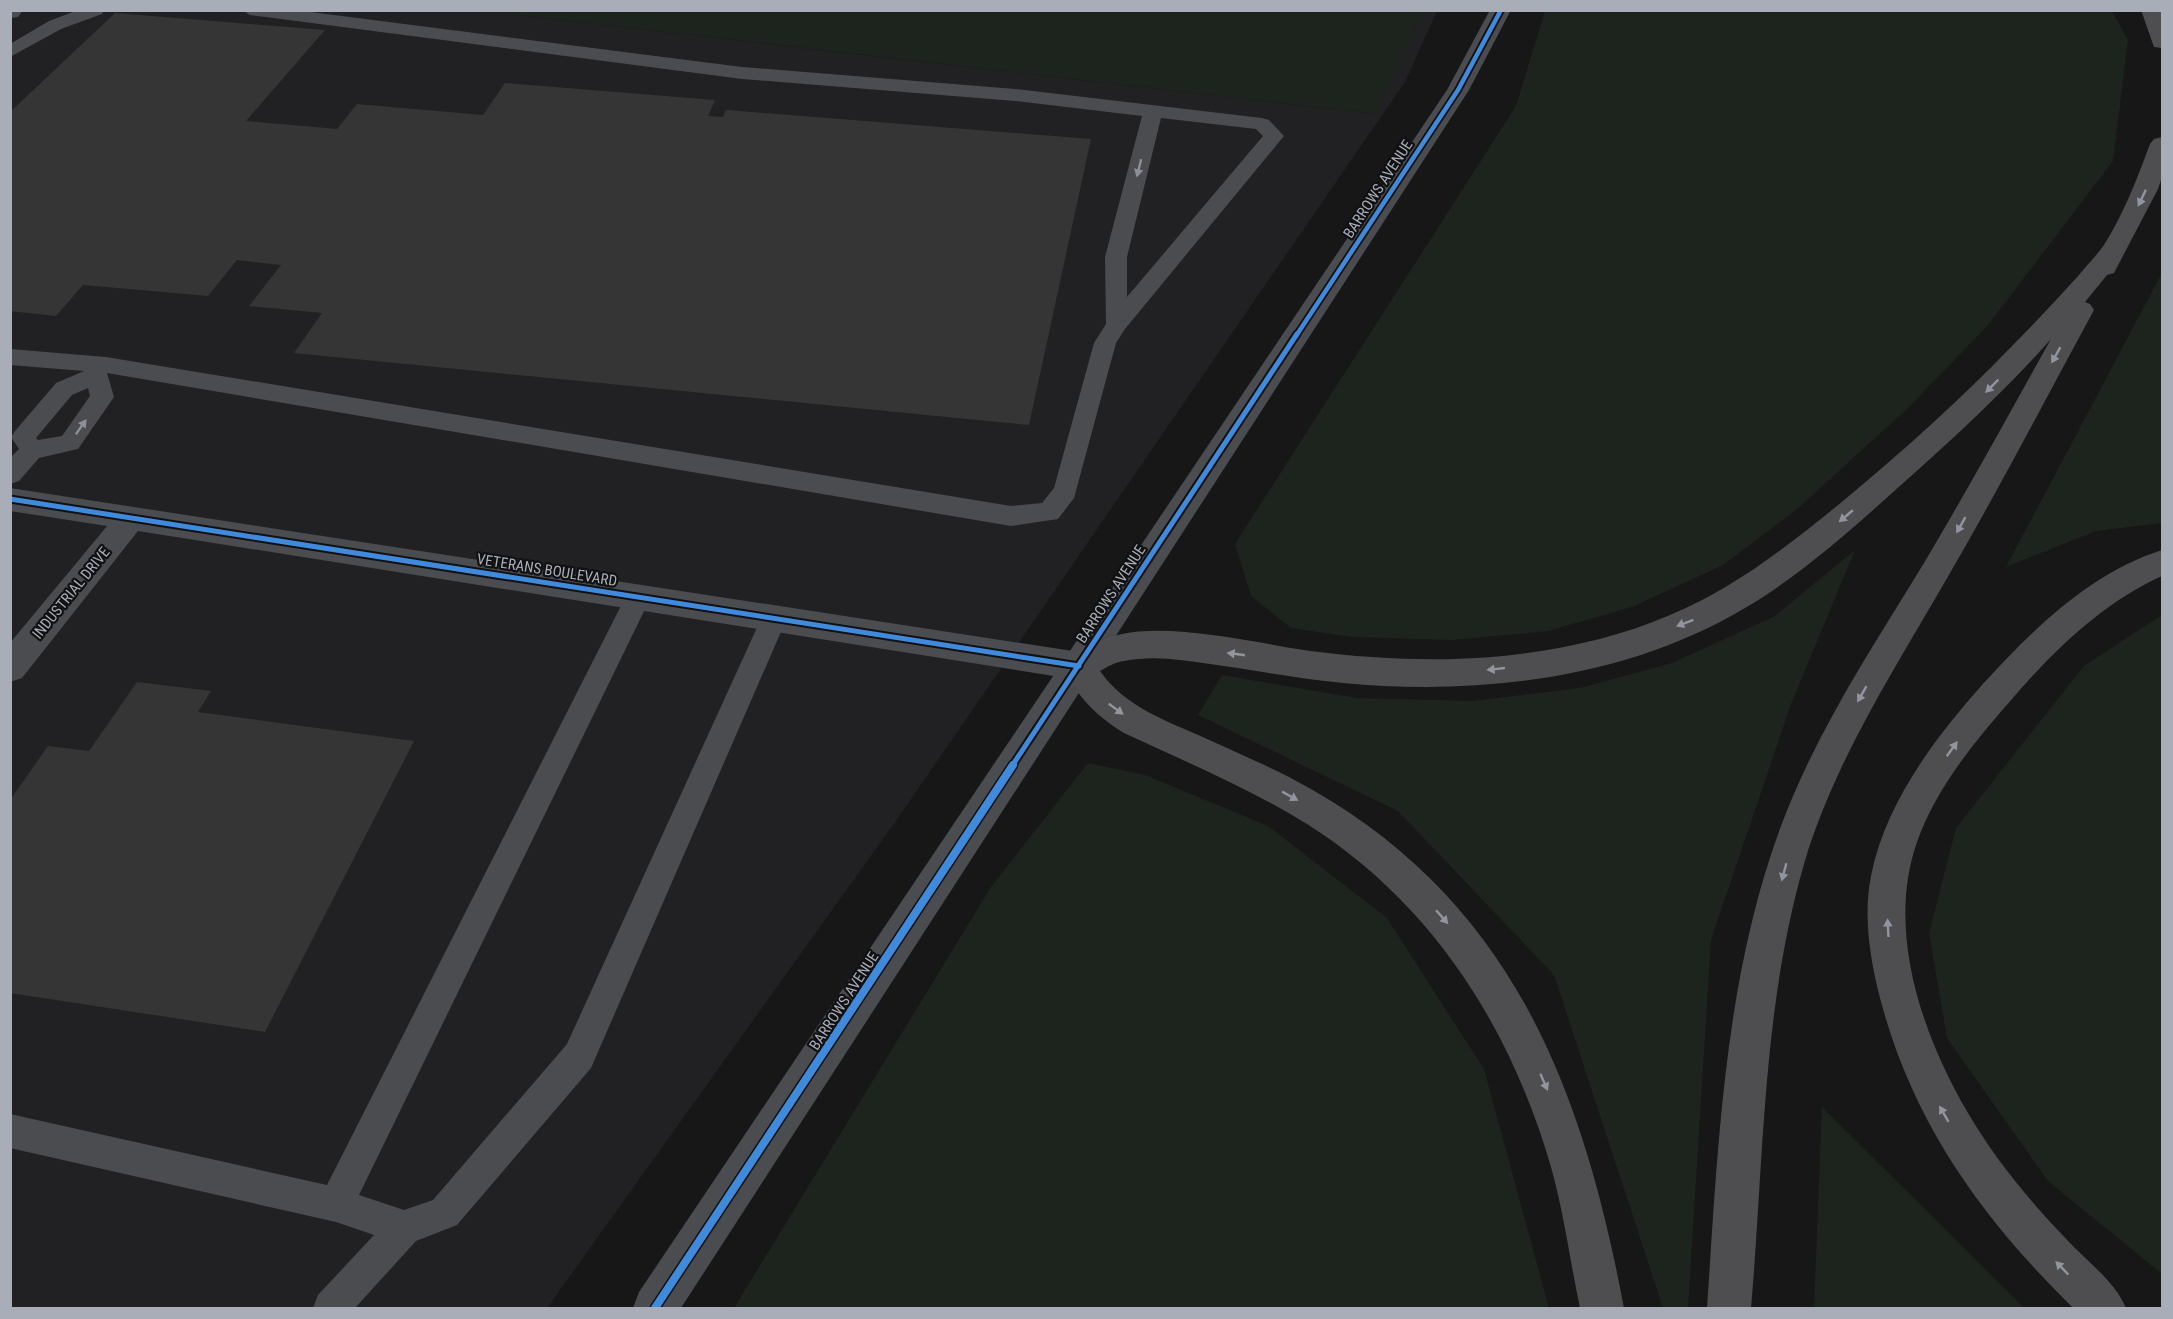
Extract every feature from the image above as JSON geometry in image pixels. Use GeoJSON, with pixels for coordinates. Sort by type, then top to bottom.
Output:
{"type":"FeatureCollection","features":[{"type":"Feature","properties":{"kind":"highway"},"geometry":{"type":"LineString","coordinates":[[2152,10],[2163,42]]}},
{"type":"Feature","properties":{"kind":"highway"},"geometry":{"type":"LineString","coordinates":[[1729,1308],[1746,1071],[1757,987],[1786,863],[1802,817],[1845,723],[1937,568],[2115,249],[2146,189],[2163,144]]}},
{"type":"Feature","properties":{"kind":"highway"},"geometry":{"type":"LineString","coordinates":[[1602,1308],[1585,1213],[1568,1147],[1549,1093],[1496,987],[1464,942],[1425,897],[1383,859],[1342,827],[1264,782],[1136,723],[1117,711],[1087,683],[1079,666],[1123,648],[1172,645],[1343,669],[1467,672],[1548,662],[1582,655],[1620,646],[1686,623],[1726,604],[1764,581],[1816,541],[1929,446],[2013,364],[2086,285],[2115,249]]}},
{"type":"Feature","properties":{"kind":"highway"},"geometry":{"type":"LineString","coordinates":[[2104,1308],[2049,1254],[2013,1214],[1993,1189],[1941,1110],[1910,1038],[1899,999],[1891,963],[1887,928],[1887,895],[1892,866],[1910,816],[1948,754],[1975,717],[2033,654],[2088,607],[2132,576],[2163,562]]}},
{"type":"Feature","properties":{"kind":"street","name":"BARROWS AVENUE"},"geometry":{"type":"LineString","coordinates":[[656,1308],[1458,90],[1501,10]]}},
{"type":"Feature","properties":{"kind":"street","name":"VETERANS BOULEVARD"},"geometry":{"type":"LineString","coordinates":[[10,499],[1079,666]]}},
{"type":"Feature","properties":{"kind":"street","name":"INDUSTRIAL DRIVE"},"geometry":{"type":"LineString","coordinates":[[10,668],[131,518]]}},
{"type":"Feature","properties":{"kind":"lane"},"geometry":{"type":"LineString","coordinates":[[10,52],[55,25],[96,10]]}},
{"type":"Feature","properties":{"kind":"lane"},"geometry":{"type":"LineString","coordinates":[[10,357],[1011,516],[1049,512],[1065,491],[1105,343],[1117,324],[1274,136],[1262,124],[1015,95],[742,73],[250,10]]}},
{"type":"Feature","properties":{"kind":"lane"},"geometry":{"type":"LineString","coordinates":[[1117,324],[1116,257],[1153,111]]}},
{"type":"Feature","properties":{"kind":"lane"},"geometry":{"type":"LineString","coordinates":[[10,475],[32,450],[70,443],[102,397],[101,370]]}},
{"type":"Feature","properties":{"kind":"lane"},"geometry":{"type":"LineString","coordinates":[[32,450],[23,436],[40,416],[64,389],[101,370]]}},
{"type":"Feature","properties":{"kind":"lane"},"geometry":{"type":"LineString","coordinates":[[336,1204],[638,597]]}},
{"type":"Feature","properties":{"kind":"lane"},"geometry":{"type":"LineString","coordinates":[[331,1308],[404,1227],[445,1213],[579,1056],[774,618]]}},
{"type":"Feature","properties":{"kind":"lane"},"geometry":{"type":"LineString","coordinates":[[10,1131],[336,1204],[404,1227]]}},
{"type":"Feature","properties":{"kind":"shaded area"},"geometry":{"type":"Polygon","coordinates":[[[1422,10],[1376,114],[484,11],[1422,10]]]}},
{"type":"Feature","properties":{"kind":"shaded area"},"geometry":{"type":"Polygon","coordinates":[[[10,11],[484,11],[1375,114],[1422,11],[1437,11],[1405,82],[898,818],[547,1308],[11,1308],[10,11]]]}},
{"type":"Feature","properties":{"kind":"shaded area"},"geometry":{"type":"Polygon","coordinates":[[[1545,11],[2112,11],[2128,40],[2113,161],[1988,325],[1907,409],[1796,510],[1723,565],[1632,607],[1548,631],[1452,640],[1352,637],[1291,628],[1251,596],[1235,544],[1516,106],[1545,11]]]}},
{"type":"Feature","properties":{"kind":"shaded area"},"geometry":{"type":"Polygon","coordinates":[[[2162,273],[2162,523],[2096,531],[2006,567],[2162,273]]]}},
{"type":"Feature","properties":{"kind":"shaded area"},"geometry":{"type":"Polygon","coordinates":[[[1855,550],[1791,704],[1711,940],[1688,1308],[1663,1308],[1554,975],[1398,811],[1198,715],[1222,675],[1357,698],[1472,701],[1580,688],[1672,663],[1775,616],[1855,550]]]}},
{"type":"Feature","properties":{"kind":"shaded area"},"geometry":{"type":"Polygon","coordinates":[[[2162,615],[2162,1274],[2048,1181],[1947,1038],[1929,933],[1956,828],[2084,666],[2162,615]]]}},
{"type":"Feature","properties":{"kind":"shaded area"},"geometry":{"type":"Polygon","coordinates":[[[1088,763],[1145,775],[1268,826],[1387,918],[1484,1069],[1549,1308],[734,1308],[991,887],[1088,763]]]}},
{"type":"Feature","properties":{"kind":"shaded area"},"geometry":{"type":"Polygon","coordinates":[[[1822,1107],[2024,1308],[1814,1308],[1822,1107]]]}},
{"type":"Feature","properties":{"kind":"building"},"geometry":{"type":"Polygon","coordinates":[[[115,13],[325,30],[246,121],[337,129],[357,104],[483,115],[505,83],[715,100],[708,116],[723,117],[726,110],[1091,139],[1029,425],[294,353],[322,313],[249,306],[281,265],[237,260],[208,296],[83,285],[56,316],[10,311],[10,112],[115,13]]]}},
{"type":"Feature","properties":{"kind":"building"},"geometry":{"type":"Polygon","coordinates":[[[137,682],[211,691],[198,712],[414,741],[265,1032],[10,993],[10,800],[48,746],[89,751],[137,682]]]}},
{"type":"Feature","properties":{"kind":"cycle path"},"geometry":{"type":"LineString","coordinates":[[655,1308],[1458,90],[1501,10]]}},
{"type":"Feature","properties":{"kind":"cycle path"},"geometry":{"type":"LineString","coordinates":[[10,499],[1079,666]]}}]}
